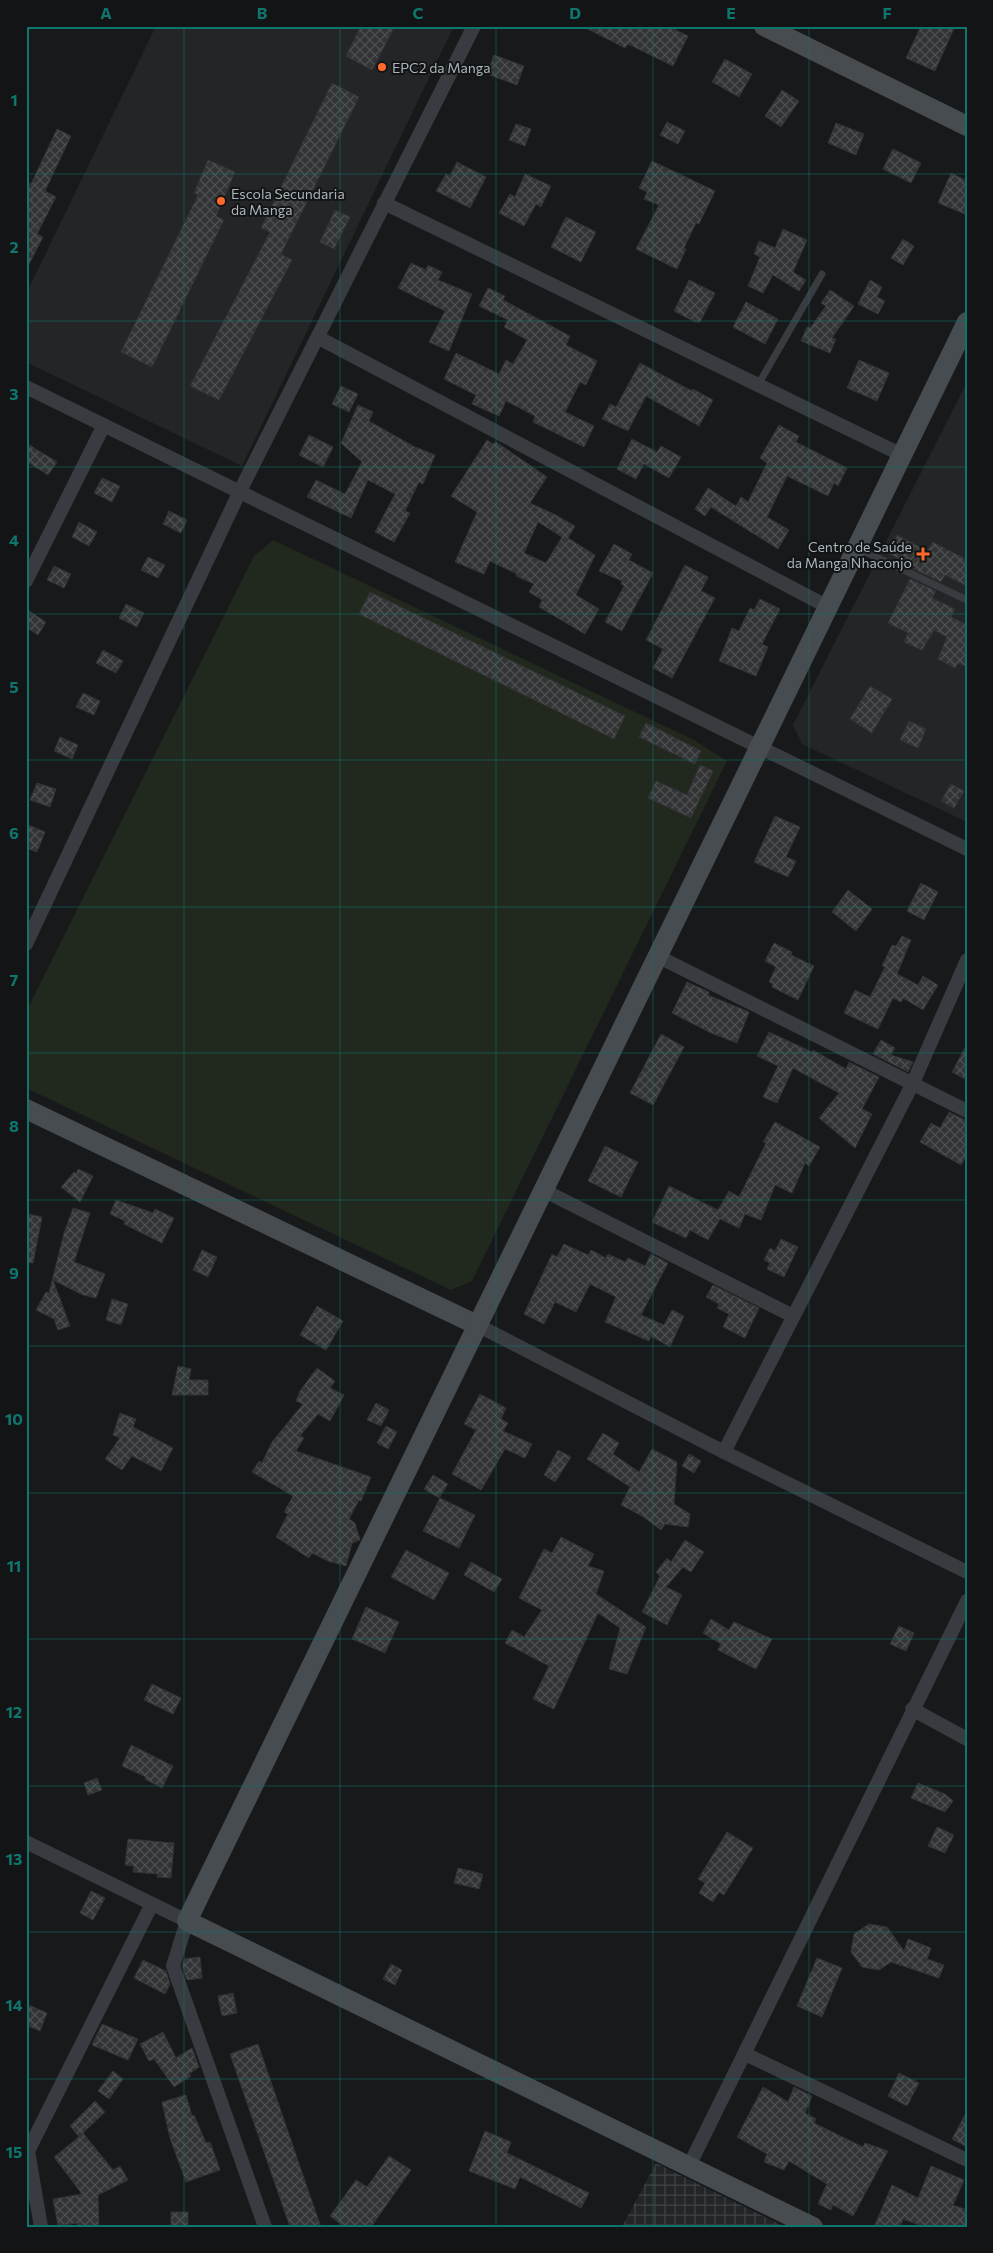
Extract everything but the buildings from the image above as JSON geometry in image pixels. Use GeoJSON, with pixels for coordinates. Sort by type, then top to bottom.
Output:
{"type":"FeatureCollection","features":[{"type":"Feature","properties":{"kind":"street"},"geometry":{"type":"LineString","coordinates":[[26,944],[240,491],[319,338],[384,202],[474,26]]}},
{"type":"Feature","properties":{"kind":"street"},"geometry":{"type":"LineString","coordinates":[[764,26],[967,126]]}},
{"type":"Feature","properties":{"kind":"street"},"geometry":{"type":"LineString","coordinates":[[384,202],[902,455]]}},
{"type":"Feature","properties":{"kind":"street"},"geometry":{"type":"LineString","coordinates":[[265,2227],[173,1966],[186,1920],[967,322]]}},
{"type":"Feature","properties":{"kind":"street"},"geometry":{"type":"LineString","coordinates":[[319,338],[828,607]]}},
{"type":"Feature","properties":{"kind":"street"},"geometry":{"type":"LineString","coordinates":[[26,388],[240,491],[967,849]]}},
{"type":"Feature","properties":{"kind":"street"},"geometry":{"type":"LineString","coordinates":[[26,581],[104,425]]}},
{"type":"Feature","properties":{"kind":"street"},"geometry":{"type":"LineString","coordinates":[[657,956],[967,1111]]}},
{"type":"Feature","properties":{"kind":"street"},"geometry":{"type":"LineString","coordinates":[[724,1452],[912,1085],[967,960]]}},
{"type":"Feature","properties":{"kind":"street"},"geometry":{"type":"LineString","coordinates":[[26,1109],[477,1324],[724,1452],[967,1572]]}},
{"type":"Feature","properties":{"kind":"street"},"geometry":{"type":"LineString","coordinates":[[543,1190],[793,1316]]}},
{"type":"Feature","properties":{"kind":"street"},"geometry":{"type":"LineString","coordinates":[[689,2166],[967,1600]]}},
{"type":"Feature","properties":{"kind":"street"},"geometry":{"type":"LineString","coordinates":[[912,1709],[967,1739]]}},
{"type":"Feature","properties":{"kind":"street"},"geometry":{"type":"LineString","coordinates":[[26,1842],[813,2227]]}},
{"type":"Feature","properties":{"kind":"street"},"geometry":{"type":"LineString","coordinates":[[41,2227],[27,2151],[152,1904]]}},
{"type":"Feature","properties":{"kind":"street"},"geometry":{"type":"LineString","coordinates":[[745,2054],[967,2160]]}},
{"type":"Feature","properties":{"kind":"lane"},"geometry":{"type":"LineString","coordinates":[[758,385],[822,274]]}},
{"type":"Feature","properties":{"kind":"lane"},"geometry":{"type":"LineString","coordinates":[[857,548],[967,600]]}},
{"type":"Feature","properties":{"kind":"shaded area","name":"Escola Secundaria da Manga"},"geometry":{"type":"Polygon","coordinates":[[[156,26],[454,26],[242,466],[26,362],[26,294],[156,26]]]}},
{"type":"Feature","properties":{"kind":"shaded area","name":"Centro de Saúde da Manga Nhaconjo"},"geometry":{"type":"Polygon","coordinates":[[[967,382],[967,822],[802,744],[793,725],[967,382]]]}},
{"type":"Feature","properties":{"kind":"shaded area"},"geometry":{"type":"Polygon","coordinates":[[[656,2163],[684,2177],[785,2227],[622,2227],[656,2163]]]}},
{"type":"Feature","properties":{"kind":"green space"},"geometry":{"type":"Polygon","coordinates":[[[273,540],[694,740],[727,761],[472,1281],[451,1290],[26,1088],[26,1012],[254,556],[273,540]]]}},
{"type":"Feature","properties":{"kind":"place","name":"EPC2 da Manga"},"geometry":{"type":"Point","coordinates":[382,67]}},
{"type":"Feature","properties":{"kind":"place","name":"Escola Secundaria da Manga"},"geometry":{"type":"Point","coordinates":[221,201]}},
{"type":"Feature","properties":{"kind":"place","name":"Centro de Saúde da Manga Nhaconjo"},"geometry":{"type":"Point","coordinates":[923,554]}}]}
